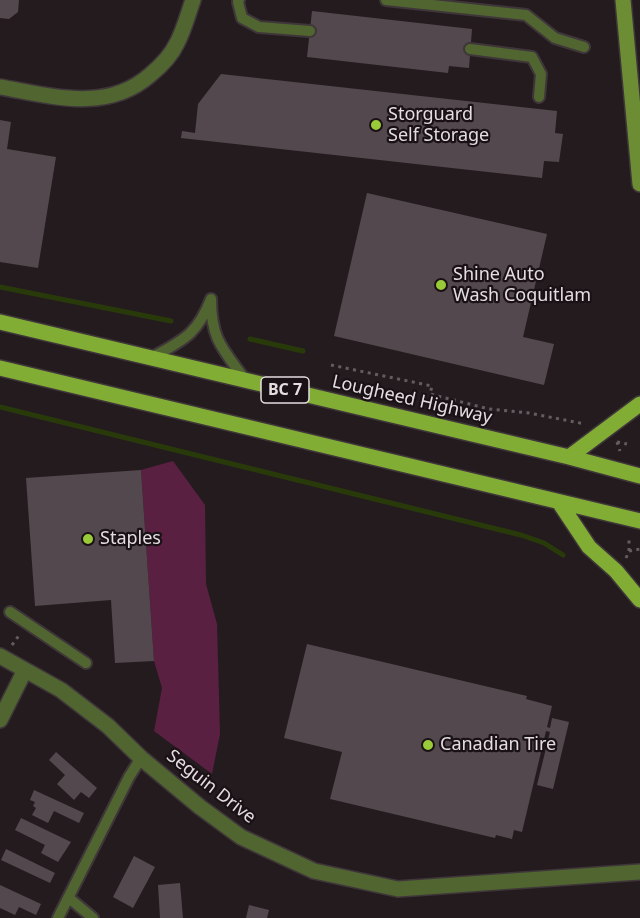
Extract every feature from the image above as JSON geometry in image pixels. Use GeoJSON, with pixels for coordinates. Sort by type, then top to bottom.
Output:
{"type":"FeatureCollection","features":[{"type":"Feature","properties":{"kind":"main road"},"geometry":{"type":"LineString","coordinates":[[623,0],[640,184]]}},
{"type":"Feature","properties":{"kind":"main road","name":"Lougheed Highway"},"geometry":{"type":"LineString","coordinates":[[0,322],[569,457],[640,476]]}},
{"type":"Feature","properties":{"kind":"main road","name":"BC 7"},"geometry":{"type":"LineString","coordinates":[[0,368],[640,521]]}},
{"type":"Feature","properties":{"kind":"main road"},"geometry":{"type":"LineString","coordinates":[[569,457],[640,405]]}},
{"type":"Feature","properties":{"kind":"main road"},"geometry":{"type":"LineString","coordinates":[[559,502],[590,547],[616,571],[640,600]]}},
{"type":"Feature","properties":{"kind":"street"},"geometry":{"type":"LineString","coordinates":[[0,87],[75,99],[101,98],[124,91],[147,78],[171,53],[182,32],[193,0]]}},
{"type":"Feature","properties":{"kind":"street","name":"Seguin Drive"},"geometry":{"type":"LineString","coordinates":[[0,656],[61,690],[108,726],[141,758],[200,807],[241,837],[314,871],[398,888],[640,872]]}},
{"type":"Feature","properties":{"kind":"street"},"geometry":{"type":"LineString","coordinates":[[0,720],[25,670]]}},
{"type":"Feature","properties":{"kind":"lane"},"geometry":{"type":"LineString","coordinates":[[240,0],[237,2],[242,18],[260,27],[310,31]]}},
{"type":"Feature","properties":{"kind":"lane"},"geometry":{"type":"LineString","coordinates":[[386,0],[526,15],[555,38],[584,47]]}},
{"type":"Feature","properties":{"kind":"lane"},"geometry":{"type":"LineString","coordinates":[[470,49],[532,57],[541,74],[539,97]]}},
{"type":"Feature","properties":{"kind":"lane"},"geometry":{"type":"LineString","coordinates":[[151,358],[188,337],[202,320],[211,299],[211,321],[216,338],[246,381]]}},
{"type":"Feature","properties":{"kind":"lane"},"geometry":{"type":"LineString","coordinates":[[10,612],[87,663]]}},
{"type":"Feature","properties":{"kind":"lane"},"geometry":{"type":"LineString","coordinates":[[58,918],[129,777],[141,758]]}},
{"type":"Feature","properties":{"kind":"lane"},"geometry":{"type":"LineString","coordinates":[[69,898],[93,918]]}},
{"type":"Feature","properties":{"kind":"path"},"geometry":{"type":"LineString","coordinates":[[331,365],[432,386],[430,394],[489,409],[529,413],[588,424]]}},
{"type":"Feature","properties":{"kind":"path"},"geometry":{"type":"LineString","coordinates":[[620,451],[617,442],[627,444]]}},
{"type":"Feature","properties":{"kind":"path"},"geometry":{"type":"LineString","coordinates":[[629,536],[629,551],[640,549]]}},
{"type":"Feature","properties":{"kind":"path"},"geometry":{"type":"LineString","coordinates":[[13,645],[20,634]]}},
{"type":"Feature","properties":{"kind":"shaded area"},"geometry":{"type":"Polygon","coordinates":[[[173,461],[205,505],[206,584],[217,624],[220,734],[212,774],[154,731],[162,688],[154,661],[141,470],[173,461]]]}},
{"type":"Feature","properties":{"kind":"building"},"geometry":{"type":"Polygon","coordinates":[[[0,0],[19,0],[18,12],[9,19],[0,18],[0,0]]]}},
{"type":"Feature","properties":{"kind":"building"},"geometry":{"type":"Polygon","coordinates":[[[312,11],[472,29],[469,68],[449,66],[448,73],[307,57],[312,11]]]}},
{"type":"Feature","properties":{"kind":"building","name":"Storguard Self Storage"},"geometry":{"type":"Polygon","coordinates":[[[221,74],[557,111],[555,133],[563,134],[559,162],[544,161],[542,178],[181,138],[182,131],[195,133],[198,104],[221,74]]]}},
{"type":"Feature","properties":{"kind":"building"},"geometry":{"type":"Polygon","coordinates":[[[0,120],[11,122],[7,149],[56,157],[38,268],[0,262],[0,120]]]}},
{"type":"Feature","properties":{"kind":"building","name":"Shine Auto Wash Coquitlam"},"geometry":{"type":"Polygon","coordinates":[[[367,193],[547,234],[523,337],[554,344],[544,385],[334,336],[367,193]]]}},
{"type":"Feature","properties":{"kind":"building","name":"Staples"},"geometry":{"type":"Polygon","coordinates":[[[141,470],[154,661],[115,663],[111,600],[35,606],[26,478],[141,470]]]}},
{"type":"Feature","properties":{"kind":"building","name":"Canadian Tire"},"geometry":{"type":"Polygon","coordinates":[[[307,644],[527,696],[526,699],[552,706],[547,727],[550,728],[552,718],[569,722],[553,789],[537,785],[550,732],[546,731],[522,832],[514,830],[512,839],[496,835],[495,838],[330,799],[342,752],[284,738],[307,644]]]}},
{"type":"Feature","properties":{"kind":"building"},"geometry":{"type":"Polygon","coordinates":[[[56,752],[97,788],[89,798],[81,792],[74,800],[57,784],[65,775],[49,760],[56,752]]]}},
{"type":"Feature","properties":{"kind":"building"},"geometry":{"type":"Polygon","coordinates":[[[34,790],[84,813],[79,823],[54,811],[48,823],[32,815],[36,808],[33,806],[35,802],[30,800],[34,790]]]}},
{"type":"Feature","properties":{"kind":"building"},"geometry":{"type":"Polygon","coordinates":[[[21,818],[71,842],[58,862],[41,853],[45,845],[15,830],[21,818]]]}},
{"type":"Feature","properties":{"kind":"building"},"geometry":{"type":"Polygon","coordinates":[[[6,849],[55,873],[50,883],[1,860],[6,849]]]}},
{"type":"Feature","properties":{"kind":"building"},"geometry":{"type":"Polygon","coordinates":[[[134,856],[155,867],[133,908],[113,897],[134,856]]]}},
{"type":"Feature","properties":{"kind":"building"},"geometry":{"type":"Polygon","coordinates":[[[180,883],[183,918],[160,918],[158,885],[180,883]]]}},
{"type":"Feature","properties":{"kind":"building"},"geometry":{"type":"Polygon","coordinates":[[[0,885],[41,904],[36,915],[19,907],[15,915],[0,908],[0,885]]]}},
{"type":"Feature","properties":{"kind":"building"},"geometry":{"type":"Polygon","coordinates":[[[249,905],[269,910],[267,918],[246,918],[249,905]]]}},
{"type":"Feature","properties":{"kind":"waterway"},"geometry":{"type":"LineString","coordinates":[[0,287],[171,321]]}},
{"type":"Feature","properties":{"kind":"waterway"},"geometry":{"type":"LineString","coordinates":[[250,339],[303,351]]}},
{"type":"Feature","properties":{"kind":"waterway"},"geometry":{"type":"LineString","coordinates":[[0,407],[521,535],[544,543],[563,555]]}},
{"type":"Feature","properties":{"kind":"place","name":"Storguard Self Storage"},"geometry":{"type":"Point","coordinates":[376,125]}},
{"type":"Feature","properties":{"kind":"place","name":"Shine Auto Wash Coquitlam"},"geometry":{"type":"Point","coordinates":[441,285]}},
{"type":"Feature","properties":{"kind":"place","name":"Staples"},"geometry":{"type":"Point","coordinates":[88,539]}},
{"type":"Feature","properties":{"kind":"place","name":"Canadian Tire"},"geometry":{"type":"Point","coordinates":[428,745]}}]}
